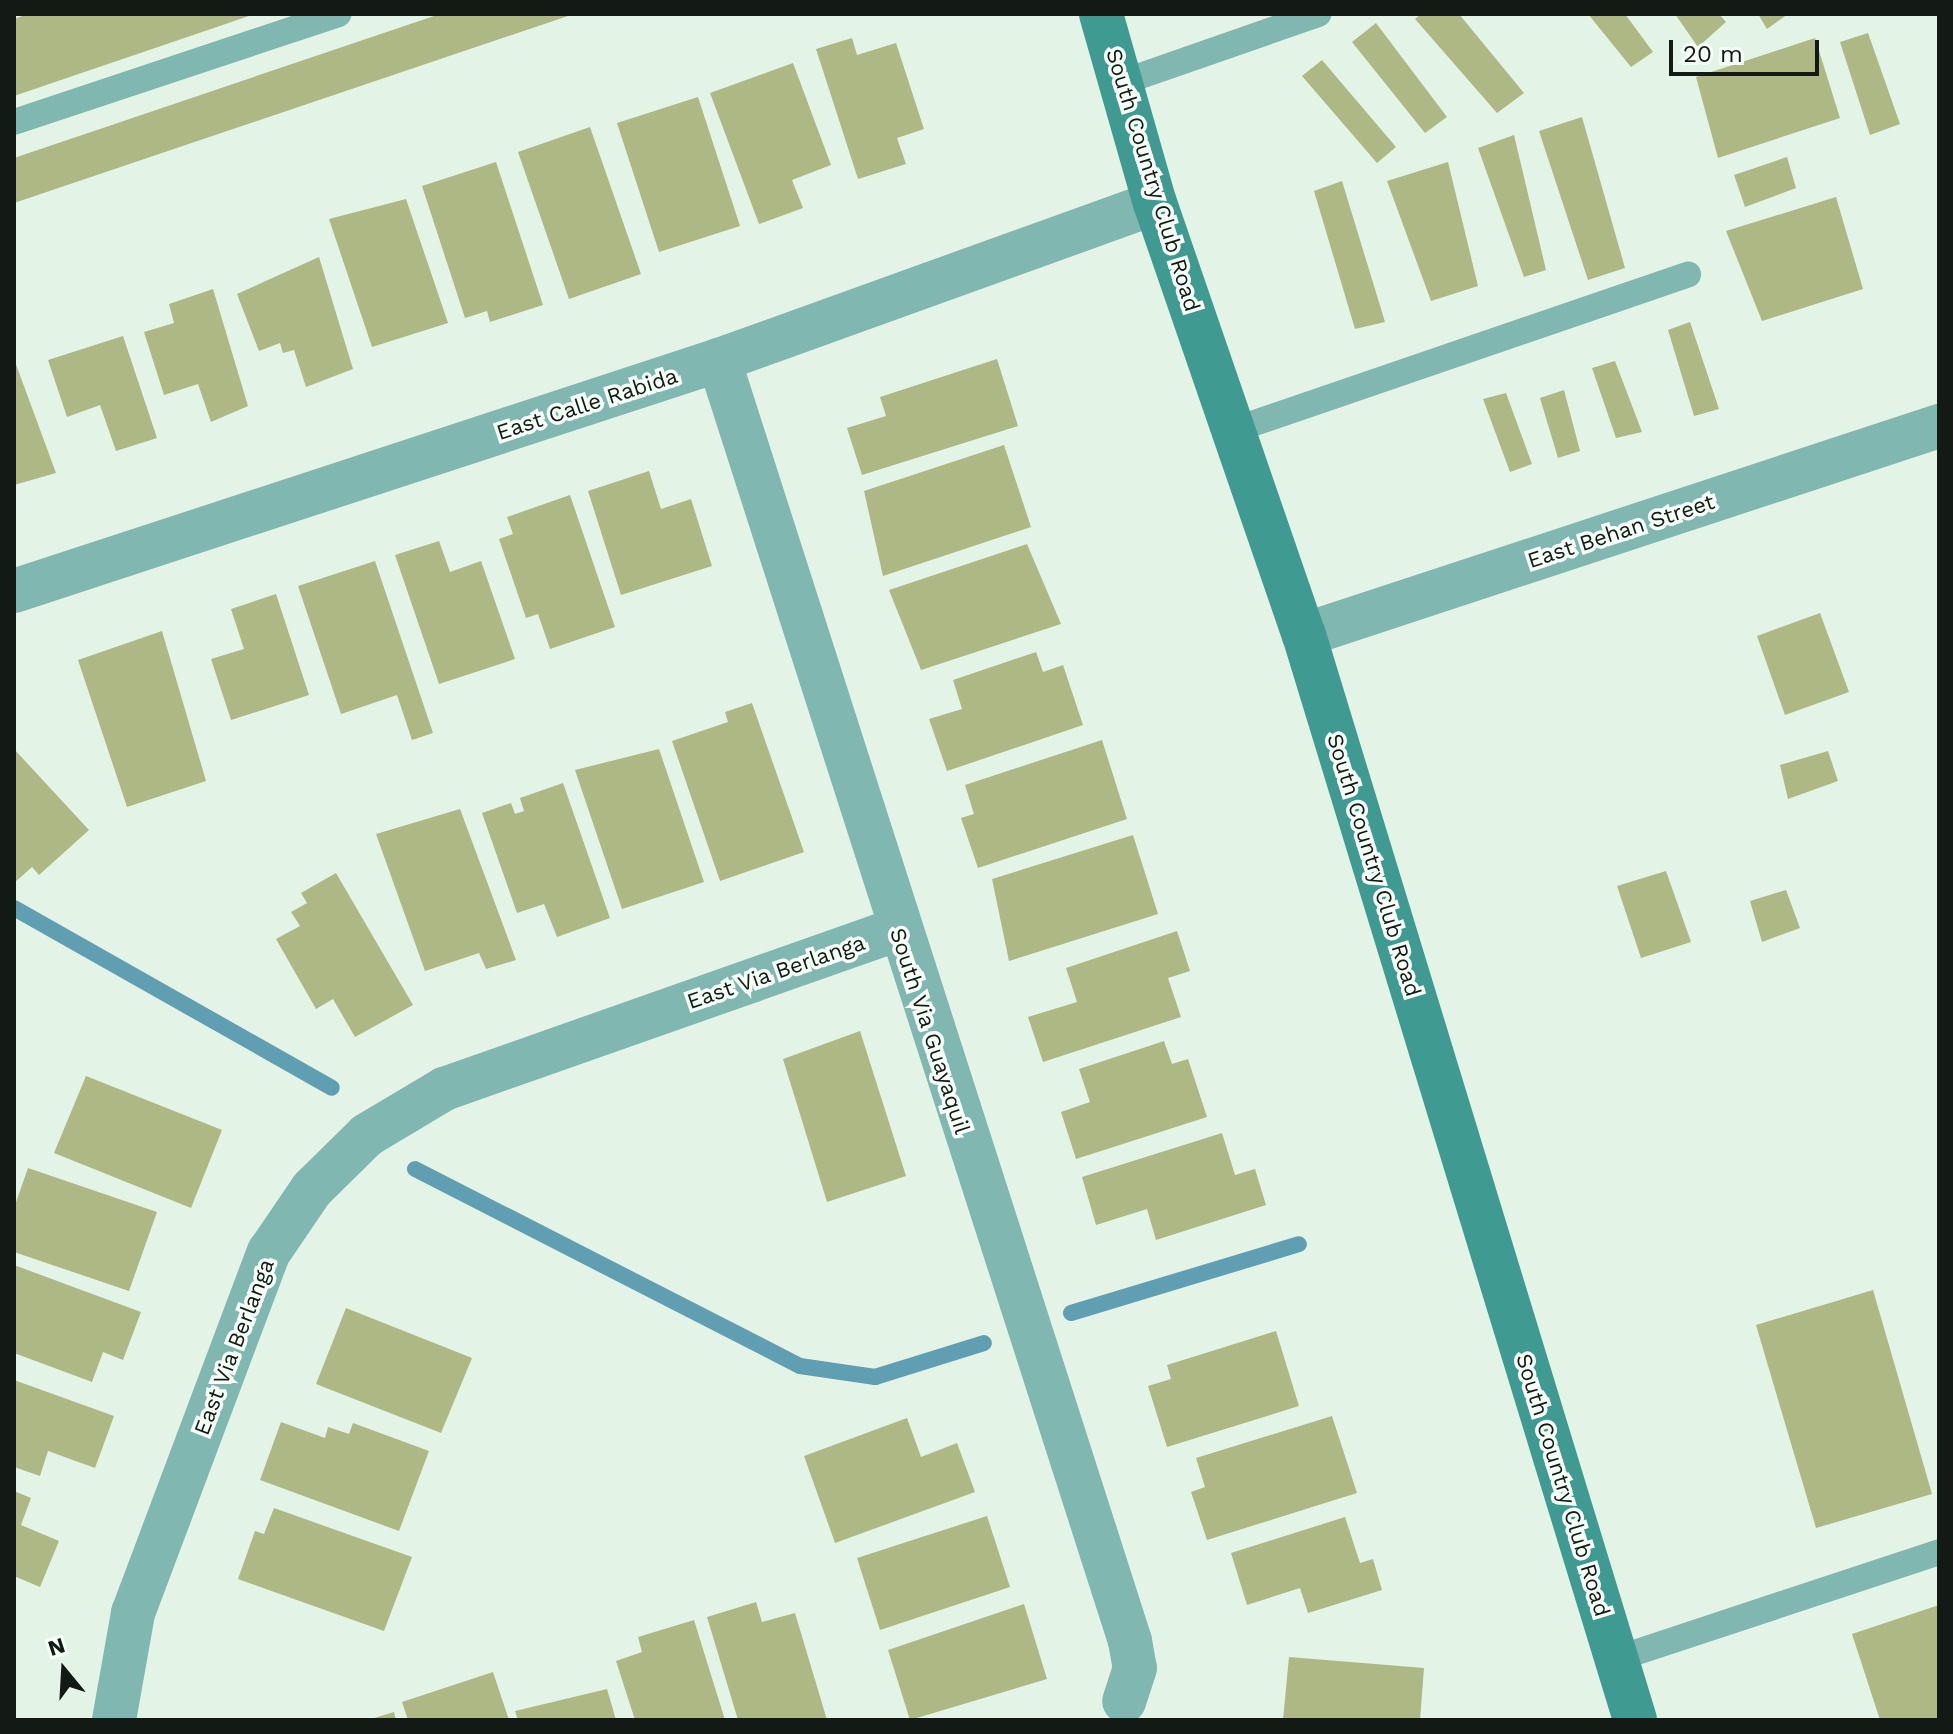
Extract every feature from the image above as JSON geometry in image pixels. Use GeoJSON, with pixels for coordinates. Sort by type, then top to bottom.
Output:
{"type":"FeatureCollection","features":[{"type":"Feature","properties":{"kind":"street","name":"South Country Club Road"},"geometry":{"type":"LineString","coordinates":[[1101,14],[1123,82],[1155,203],[1304,635],[1635,1720]]}},
{"type":"Feature","properties":{"kind":"street","name":"East Calle Rabida"},"geometry":{"type":"LineString","coordinates":[[14,591],[719,360],[1155,203]]}},
{"type":"Feature","properties":{"kind":"street","name":"South Via Guayaquil"},"geometry":{"type":"LineString","coordinates":[[719,360],[898,929],[1130,1641],[1135,1668],[1129,1714]]}},
{"type":"Feature","properties":{"kind":"street","name":"East Behan Street"},"geometry":{"type":"LineString","coordinates":[[1304,635],[1939,426]]}},
{"type":"Feature","properties":{"kind":"street","name":"East Via Berlanga"},"geometry":{"type":"LineString","coordinates":[[114,1720],[139,1598],[269,1252],[312,1189],[367,1135],[444,1089],[898,929]]}},
{"type":"Feature","properties":{"kind":"lane"},"geometry":{"type":"LineString","coordinates":[[14,122],[339,14]]}},
{"type":"Feature","properties":{"kind":"lane"},"geometry":{"type":"LineString","coordinates":[[1123,82],[1318,14]]}},
{"type":"Feature","properties":{"kind":"lane"},"geometry":{"type":"LineString","coordinates":[[1234,430],[1688,275]]}},
{"type":"Feature","properties":{"kind":"lane"},"geometry":{"type":"LineString","coordinates":[[1616,1659],[1939,1552]]}},
{"type":"Feature","properties":{"kind":"building"},"geometry":{"type":"Polygon","coordinates":[[[28,14],[252,15],[14,96],[14,19],[28,14]]]}},
{"type":"Feature","properties":{"kind":"building"},"geometry":{"type":"Polygon","coordinates":[[[440,14],[571,15],[14,203],[14,158],[440,14]]]}},
{"type":"Feature","properties":{"kind":"building"},"geometry":{"type":"Polygon","coordinates":[[[1421,14],[1459,14],[1524,93],[1497,113],[1415,19],[1421,14]]]}},
{"type":"Feature","properties":{"kind":"building"},"geometry":{"type":"Polygon","coordinates":[[[1588,14],[1625,14],[1653,52],[1631,67],[1588,14]]]}},
{"type":"Feature","properties":{"kind":"building"},"geometry":{"type":"Polygon","coordinates":[[[1675,14],[1719,14],[1726,22],[1698,47],[1675,14]]]}},
{"type":"Feature","properties":{"kind":"building"},"geometry":{"type":"Polygon","coordinates":[[[1758,14],[1788,14],[1767,29],[1758,14]]]}},
{"type":"Feature","properties":{"kind":"building"},"geometry":{"type":"Polygon","coordinates":[[[1376,23],[1447,117],[1425,133],[1352,42],[1376,23]]]}},
{"type":"Feature","properties":{"kind":"building"},"geometry":{"type":"Polygon","coordinates":[[[1868,33],[1900,124],[1870,135],[1840,42],[1868,33]]]}},
{"type":"Feature","properties":{"kind":"building"},"geometry":{"type":"Polygon","coordinates":[[[852,38],[857,55],[896,43],[924,129],[897,138],[906,164],[858,179],[816,49],[852,38]]]}},
{"type":"Feature","properties":{"kind":"building"},"geometry":{"type":"Polygon","coordinates":[[[1815,38],[1840,118],[1718,158],[1696,77],[1815,38]]]}},
{"type":"Feature","properties":{"kind":"building"},"geometry":{"type":"Polygon","coordinates":[[[1322,60],[1396,147],[1377,163],[1302,76],[1322,60]]]}},
{"type":"Feature","properties":{"kind":"building"},"geometry":{"type":"Polygon","coordinates":[[[793,63],[831,165],[792,180],[803,208],[759,224],[710,93],[793,63]]]}},
{"type":"Feature","properties":{"kind":"building"},"geometry":{"type":"Polygon","coordinates":[[[698,97],[740,226],[659,252],[617,123],[698,97]]]}},
{"type":"Feature","properties":{"kind":"building"},"geometry":{"type":"Polygon","coordinates":[[[1582,117],[1625,268],[1588,280],[1539,131],[1582,117]]]}},
{"type":"Feature","properties":{"kind":"building"},"geometry":{"type":"Polygon","coordinates":[[[590,127],[641,274],[569,299],[518,152],[590,127]]]}},
{"type":"Feature","properties":{"kind":"building"},"geometry":{"type":"Polygon","coordinates":[[[1514,135],[1546,270],[1524,277],[1478,148],[1514,135]]]}},
{"type":"Feature","properties":{"kind":"building"},"geometry":{"type":"Polygon","coordinates":[[[1787,157],[1796,188],[1745,207],[1734,175],[1787,157]]]}},
{"type":"Feature","properties":{"kind":"building"},"geometry":{"type":"Polygon","coordinates":[[[496,162],[543,305],[490,322],[487,311],[465,318],[422,186],[496,162]]]}},
{"type":"Feature","properties":{"kind":"building"},"geometry":{"type":"Polygon","coordinates":[[[1448,162],[1478,286],[1431,301],[1387,181],[1448,162]]]}},
{"type":"Feature","properties":{"kind":"building"},"geometry":{"type":"Polygon","coordinates":[[[1342,181],[1385,322],[1355,329],[1314,191],[1342,181]]]}},
{"type":"Feature","properties":{"kind":"building"},"geometry":{"type":"Polygon","coordinates":[[[1836,197],[1863,289],[1762,321],[1726,231],[1836,197]]]}},
{"type":"Feature","properties":{"kind":"building"},"geometry":{"type":"Polygon","coordinates":[[[406,199],[448,323],[372,347],[329,219],[406,199]]]}},
{"type":"Feature","properties":{"kind":"building"},"geometry":{"type":"Polygon","coordinates":[[[319,257],[353,369],[306,387],[294,350],[283,353],[280,343],[259,351],[237,294],[319,257]]]}},
{"type":"Feature","properties":{"kind":"building"},"geometry":{"type":"Polygon","coordinates":[[[213,289],[248,406],[211,422],[198,384],[164,395],[144,332],[174,323],[169,304],[213,289]]]}},
{"type":"Feature","properties":{"kind":"building"},"geometry":{"type":"Polygon","coordinates":[[[1690,322],[1719,409],[1694,416],[1668,330],[1690,322]]]}},
{"type":"Feature","properties":{"kind":"building"},"geometry":{"type":"Polygon","coordinates":[[[123,336],[157,438],[116,451],[100,405],[67,417],[48,360],[123,336]]]}},
{"type":"Feature","properties":{"kind":"building"},"geometry":{"type":"Polygon","coordinates":[[[14,359],[56,473],[14,485],[14,359]]]}},
{"type":"Feature","properties":{"kind":"building"},"geometry":{"type":"Polygon","coordinates":[[[997,359],[1018,426],[862,475],[847,428],[886,416],[880,397],[997,359]]]}},
{"type":"Feature","properties":{"kind":"building"},"geometry":{"type":"Polygon","coordinates":[[[1615,361],[1642,432],[1616,438],[1592,368],[1615,361]]]}},
{"type":"Feature","properties":{"kind":"building"},"geometry":{"type":"Polygon","coordinates":[[[1564,390],[1580,451],[1558,458],[1540,398],[1564,390]]]}},
{"type":"Feature","properties":{"kind":"building"},"geometry":{"type":"Polygon","coordinates":[[[1506,393],[1532,464],[1510,472],[1483,399],[1506,393]]]}},
{"type":"Feature","properties":{"kind":"building"},"geometry":{"type":"Polygon","coordinates":[[[1004,445],[1031,527],[883,576],[864,491],[1004,445]]]}},
{"type":"Feature","properties":{"kind":"building"},"geometry":{"type":"Polygon","coordinates":[[[649,471],[661,509],[691,499],[712,566],[621,595],[588,491],[649,471]]]}},
{"type":"Feature","properties":{"kind":"building"},"geometry":{"type":"Polygon","coordinates":[[[570,495],[615,627],[550,649],[538,614],[526,618],[499,539],[513,534],[507,517],[570,495]]]}},
{"type":"Feature","properties":{"kind":"building"},"geometry":{"type":"Polygon","coordinates":[[[439,541],[450,572],[481,561],[515,659],[439,684],[395,555],[439,541]]]}},
{"type":"Feature","properties":{"kind":"building"},"geometry":{"type":"Polygon","coordinates":[[[1027,544],[1061,624],[921,670],[889,590],[1027,544]]]}},
{"type":"Feature","properties":{"kind":"building"},"geometry":{"type":"Polygon","coordinates":[[[375,561],[433,733],[412,740],[397,695],[341,714],[298,586],[375,561]]]}},
{"type":"Feature","properties":{"kind":"building"},"geometry":{"type":"Polygon","coordinates":[[[276,594],[309,695],[231,720],[211,659],[244,649],[231,609],[276,594]]]}},
{"type":"Feature","properties":{"kind":"building"},"geometry":{"type":"Polygon","coordinates":[[[1820,613],[1849,692],[1785,715],[1757,636],[1820,613]]]}},
{"type":"Feature","properties":{"kind":"building"},"geometry":{"type":"Polygon","coordinates":[[[162,631],[206,781],[127,807],[78,660],[162,631]]]}},
{"type":"Feature","properties":{"kind":"building"},"geometry":{"type":"Polygon","coordinates":[[[1036,652],[1043,672],[1063,665],[1083,725],[947,771],[929,719],[962,709],[953,680],[1036,652]]]}},
{"type":"Feature","properties":{"kind":"building"},"geometry":{"type":"Polygon","coordinates":[[[752,703],[804,852],[720,881],[672,741],[728,722],[725,712],[752,703]]]}},
{"type":"Feature","properties":{"kind":"building"},"geometry":{"type":"Polygon","coordinates":[[[1102,740],[1127,819],[978,868],[961,818],[974,814],[965,785],[1102,740]]]}},
{"type":"Feature","properties":{"kind":"building"},"geometry":{"type":"Polygon","coordinates":[[[14,749],[89,830],[39,875],[32,867],[14,883],[14,749]]]}},
{"type":"Feature","properties":{"kind":"building"},"geometry":{"type":"Polygon","coordinates":[[[659,749],[704,882],[622,909],[575,770],[659,749]]]}},
{"type":"Feature","properties":{"kind":"building"},"geometry":{"type":"Polygon","coordinates":[[[1828,751],[1838,781],[1788,799],[1780,765],[1828,751]]]}},
{"type":"Feature","properties":{"kind":"building"},"geometry":{"type":"Polygon","coordinates":[[[563,783],[610,918],[557,937],[544,904],[517,913],[482,813],[511,803],[515,814],[524,811],[520,798],[563,783]]]}},
{"type":"Feature","properties":{"kind":"building"},"geometry":{"type":"Polygon","coordinates":[[[460,809],[516,960],[486,969],[479,953],[425,971],[376,834],[460,809]]]}},
{"type":"Feature","properties":{"kind":"building"},"geometry":{"type":"Polygon","coordinates":[[[1133,835],[1158,914],[1009,961],[992,879],[1133,835]]]}},
{"type":"Feature","properties":{"kind":"building"},"geometry":{"type":"Polygon","coordinates":[[[1666,871],[1691,942],[1641,958],[1617,886],[1666,871]]]}},
{"type":"Feature","properties":{"kind":"building"},"geometry":{"type":"Polygon","coordinates":[[[336,873],[413,1005],[355,1037],[333,999],[316,1009],[276,939],[300,926],[291,912],[307,903],[301,893],[336,873]]]}},
{"type":"Feature","properties":{"kind":"building"},"geometry":{"type":"Polygon","coordinates":[[[1786,890],[1800,928],[1762,942],[1750,901],[1786,890]]]}},
{"type":"Feature","properties":{"kind":"building"},"geometry":{"type":"Polygon","coordinates":[[[1177,931],[1190,971],[1168,978],[1181,1017],[1043,1062],[1028,1017],[1077,1002],[1066,968],[1177,931]]]}},
{"type":"Feature","properties":{"kind":"building"},"geometry":{"type":"Polygon","coordinates":[[[860,1031],[906,1176],[827,1202],[783,1059],[860,1031]]]}},
{"type":"Feature","properties":{"kind":"building"},"geometry":{"type":"Polygon","coordinates":[[[1164,1041],[1172,1064],[1188,1059],[1207,1117],[1076,1159],[1061,1112],[1090,1102],[1079,1069],[1164,1041]]]}},
{"type":"Feature","properties":{"kind":"building"},"geometry":{"type":"Polygon","coordinates":[[[86,1076],[222,1130],[191,1208],[54,1153],[86,1076]]]}},
{"type":"Feature","properties":{"kind":"building"},"geometry":{"type":"Polygon","coordinates":[[[1222,1133],[1235,1175],[1255,1169],[1266,1205],[1156,1240],[1147,1209],[1096,1225],[1082,1177],[1222,1133]]]}},
{"type":"Feature","properties":{"kind":"building"},"geometry":{"type":"Polygon","coordinates":[[[28,1168],[157,1212],[129,1291],[14,1252],[14,1208],[28,1168]]]}},
{"type":"Feature","properties":{"kind":"building"},"geometry":{"type":"Polygon","coordinates":[[[14,1265],[141,1312],[123,1360],[103,1352],[92,1382],[14,1353],[14,1265]]]}},
{"type":"Feature","properties":{"kind":"building"},"geometry":{"type":"Polygon","coordinates":[[[1873,1290],[1932,1494],[1816,1528],[1756,1325],[1873,1290]]]}},
{"type":"Feature","properties":{"kind":"building"},"geometry":{"type":"Polygon","coordinates":[[[346,1308],[472,1358],[441,1433],[316,1384],[346,1308]]]}},
{"type":"Feature","properties":{"kind":"building"},"geometry":{"type":"Polygon","coordinates":[[[1276,1331],[1299,1406],[1167,1447],[1148,1386],[1171,1379],[1167,1365],[1276,1331]]]}},
{"type":"Feature","properties":{"kind":"building"},"geometry":{"type":"Polygon","coordinates":[[[14,1380],[114,1416],[95,1468],[48,1451],[40,1476],[14,1467],[14,1380]]]}},
{"type":"Feature","properties":{"kind":"building"},"geometry":{"type":"Polygon","coordinates":[[[1332,1416],[1357,1493],[1207,1540],[1191,1492],[1205,1487],[1196,1458],[1332,1416]]]}},
{"type":"Feature","properties":{"kind":"building"},"geometry":{"type":"Polygon","coordinates":[[[907,1418],[921,1457],[957,1443],[975,1492],[835,1543],[804,1456],[907,1418]]]}},
{"type":"Feature","properties":{"kind":"building"},"geometry":{"type":"Polygon","coordinates":[[[281,1422],[325,1438],[328,1427],[349,1434],[353,1423],[429,1451],[399,1531],[260,1480],[281,1422]]]}},
{"type":"Feature","properties":{"kind":"building"},"geometry":{"type":"Polygon","coordinates":[[[14,1491],[31,1498],[21,1525],[59,1541],[40,1587],[14,1576],[14,1491]]]}},
{"type":"Feature","properties":{"kind":"building"},"geometry":{"type":"Polygon","coordinates":[[[274,1508],[412,1557],[384,1631],[238,1579],[255,1531],[264,1534],[274,1508]]]}},
{"type":"Feature","properties":{"kind":"building"},"geometry":{"type":"Polygon","coordinates":[[[987,1516],[1010,1587],[880,1630],[857,1558],[987,1516]]]}},
{"type":"Feature","properties":{"kind":"building"},"geometry":{"type":"Polygon","coordinates":[[[1345,1517],[1360,1563],[1373,1559],[1382,1590],[1308,1613],[1300,1588],[1247,1605],[1231,1553],[1345,1517]]]}},
{"type":"Feature","properties":{"kind":"building"},"geometry":{"type":"Polygon","coordinates":[[[756,1602],[762,1622],[795,1613],[827,1720],[738,1720],[707,1617],[756,1602]]]}},
{"type":"Feature","properties":{"kind":"building"},"geometry":{"type":"Polygon","coordinates":[[[1024,1604],[1047,1679],[910,1720],[888,1650],[1024,1604]]]}},
{"type":"Feature","properties":{"kind":"building"},"geometry":{"type":"Polygon","coordinates":[[[1939,1605],[1939,1720],[1880,1720],[1852,1634],[1939,1605]]]}},
{"type":"Feature","properties":{"kind":"building"},"geometry":{"type":"Polygon","coordinates":[[[694,1620],[725,1720],[635,1720],[616,1661],[642,1652],[638,1637],[694,1620]]]}},
{"type":"Feature","properties":{"kind":"building"},"geometry":{"type":"Polygon","coordinates":[[[1289,1657],[1424,1668],[1420,1720],[1283,1720],[1289,1657]]]}},
{"type":"Feature","properties":{"kind":"building"},"geometry":{"type":"Polygon","coordinates":[[[493,1672],[509,1720],[408,1720],[402,1702],[493,1672]]]}},
{"type":"Feature","properties":{"kind":"building"},"geometry":{"type":"Polygon","coordinates":[[[607,1689],[616,1720],[518,1720],[515,1711],[607,1689]]]}},
{"type":"Feature","properties":{"kind":"building"},"geometry":{"type":"Polygon","coordinates":[[[394,1712],[396,1720],[371,1720],[371,1719],[394,1712]]]}},
{"type":"Feature","properties":{"kind":"waterway"},"geometry":{"type":"LineString","coordinates":[[14,908],[332,1088]]}},
{"type":"Feature","properties":{"kind":"waterway"},"geometry":{"type":"LineString","coordinates":[[415,1169],[800,1366],[875,1377],[984,1343]]}},
{"type":"Feature","properties":{"kind":"waterway"},"geometry":{"type":"LineString","coordinates":[[1071,1313],[1299,1244]]}}]}
